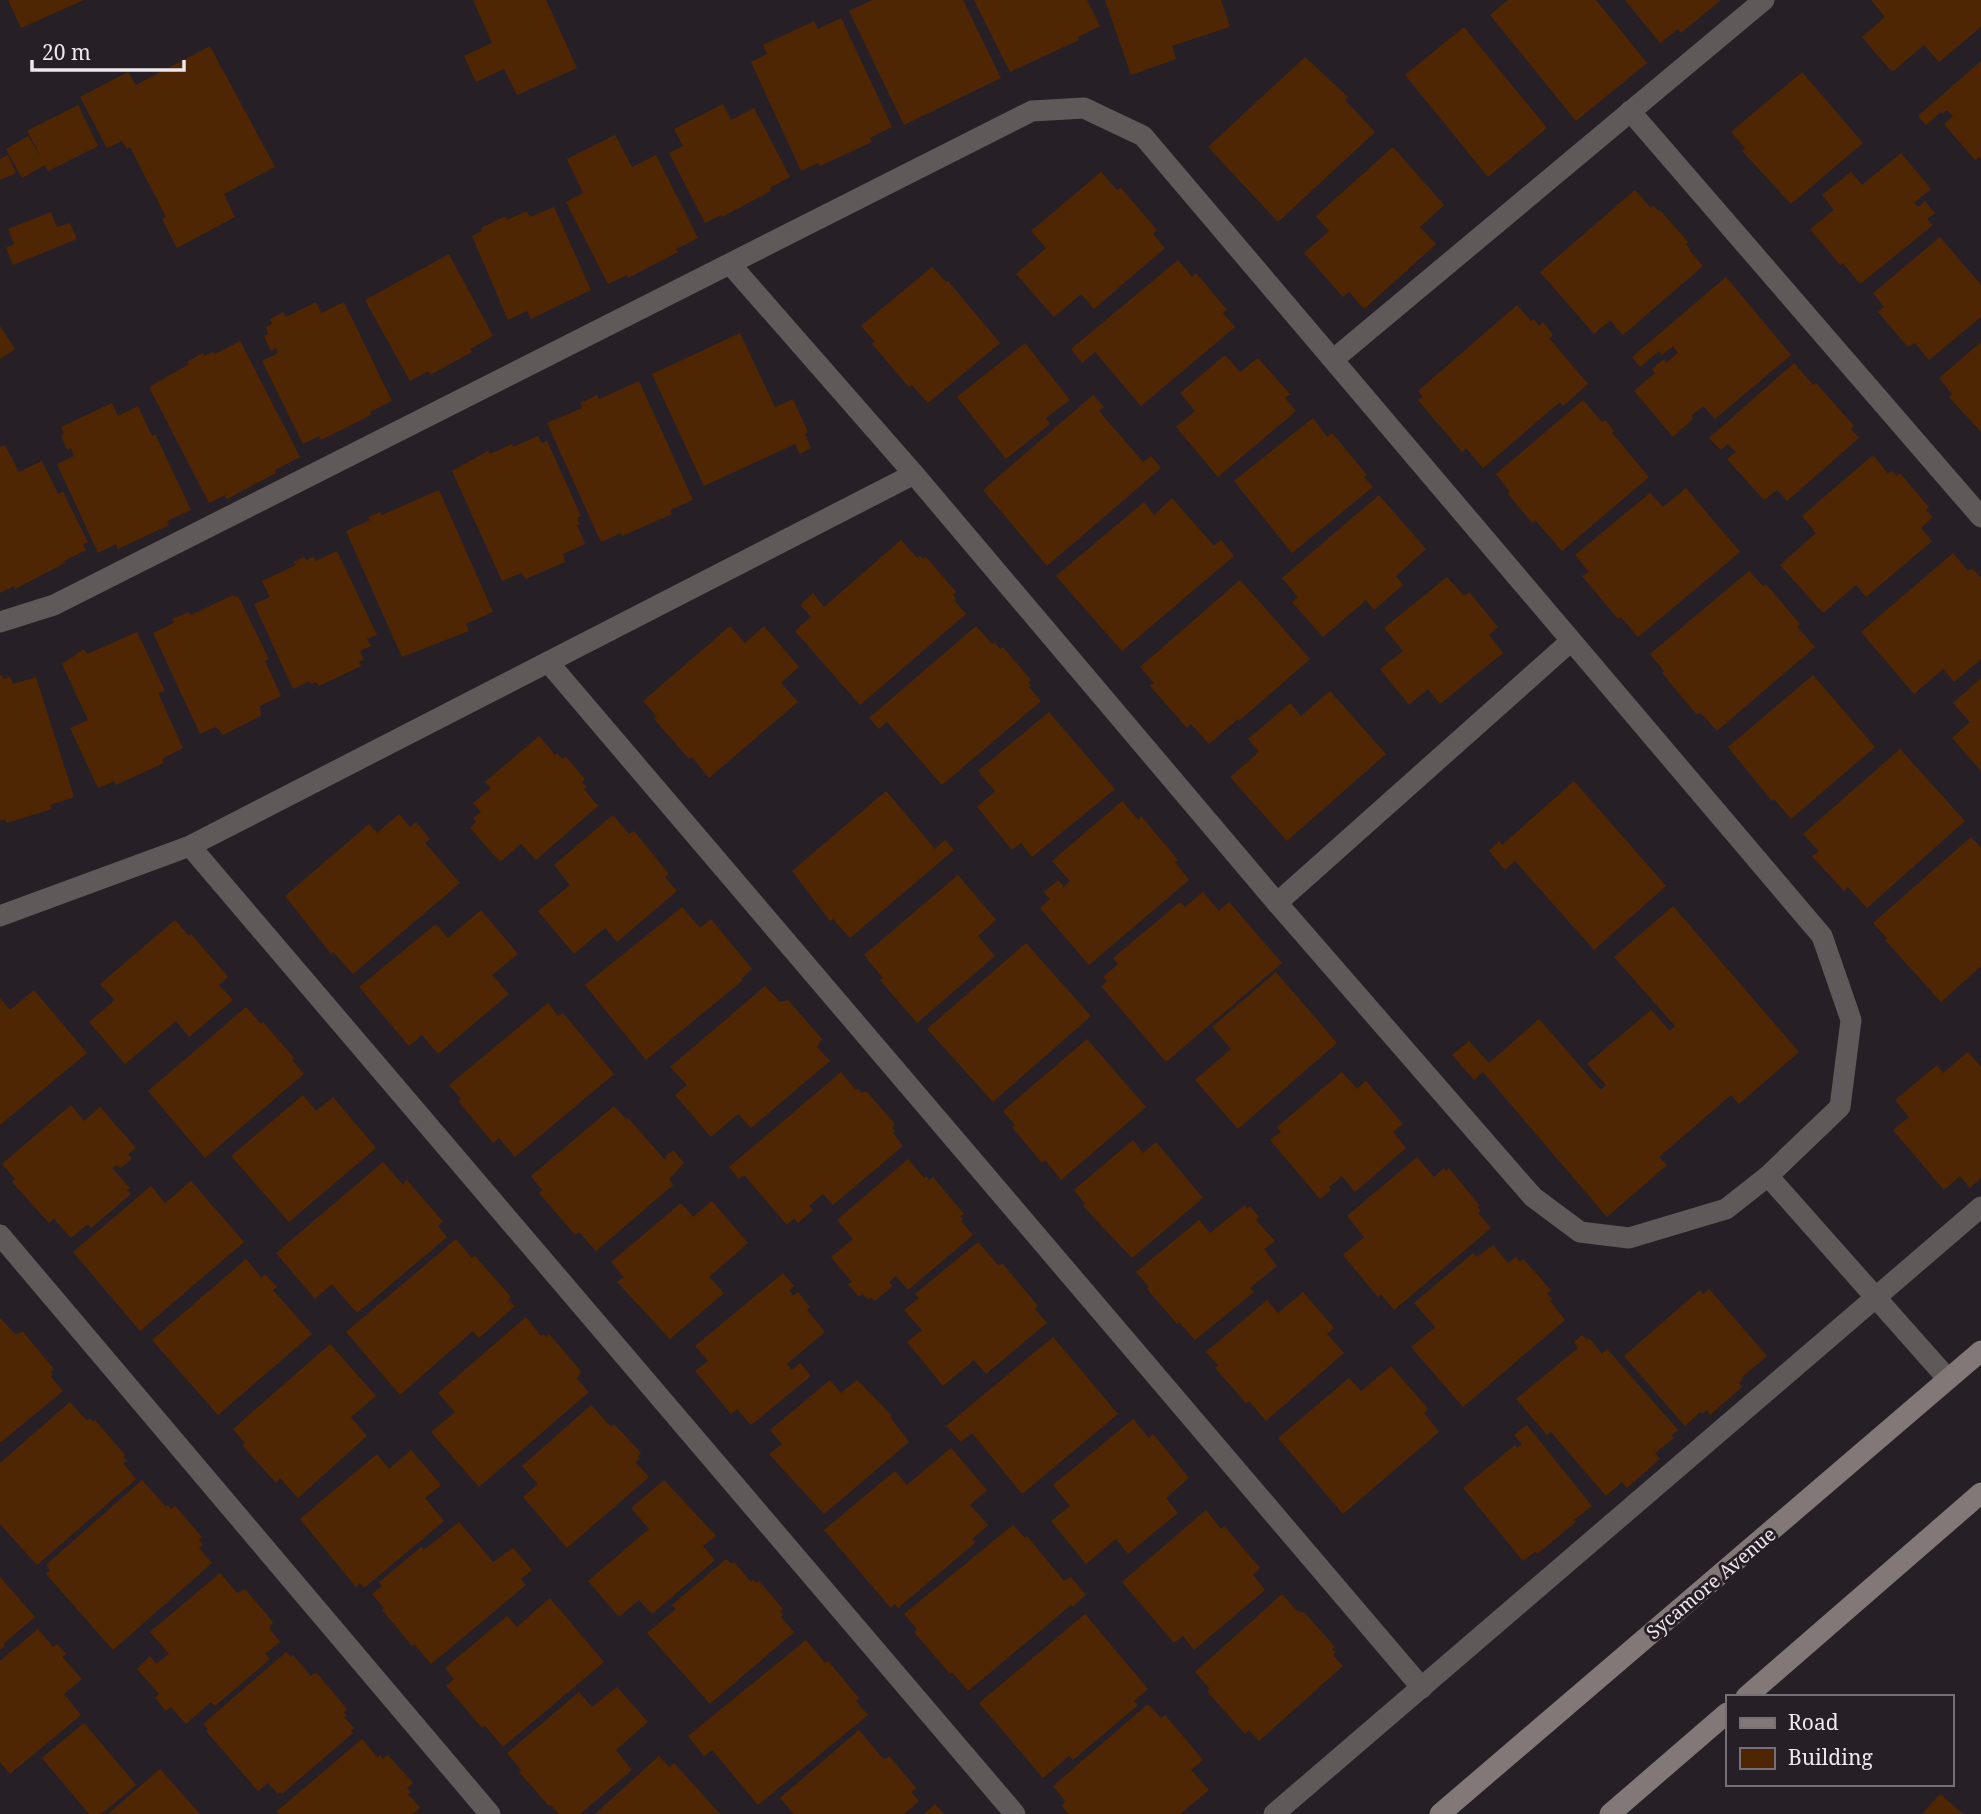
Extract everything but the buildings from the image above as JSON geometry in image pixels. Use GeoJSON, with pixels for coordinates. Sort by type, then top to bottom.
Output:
{"type":"FeatureCollection","features":[{"type":"Feature","properties":{"kind":"main road","name":"Sycamore Avenue"},"geometry":{"type":"LineString","coordinates":[[1440,1814],[1981,1351]]}},
{"type":"Feature","properties":{"kind":"main road"},"geometry":{"type":"LineString","coordinates":[[1748,1695],[1981,1493]]}},
{"type":"Feature","properties":{"kind":"main road"},"geometry":{"type":"LineString","coordinates":[[1610,1814],[1726,1714]]}},
{"type":"Feature","properties":{"kind":"lane"},"geometry":{"type":"LineString","coordinates":[[1334,359],[1764,0]]}},
{"type":"Feature","properties":{"kind":"lane"},"geometry":{"type":"LineString","coordinates":[[0,622],[54,606],[1032,111],[1084,108],[1143,136],[1822,936],[1851,1020],[1840,1107],[1768,1175],[1726,1209],[1629,1238],[1580,1231],[1533,1197],[1277,903],[914,474],[731,265]]}},
{"type":"Feature","properties":{"kind":"lane"},"geometry":{"type":"LineString","coordinates":[[1630,111],[1981,517]]}},
{"type":"Feature","properties":{"kind":"lane"},"geometry":{"type":"LineString","coordinates":[[0,916],[190,846],[914,474]]}},
{"type":"Feature","properties":{"kind":"lane"},"geometry":{"type":"LineString","coordinates":[[1277,903],[1571,641]]}},
{"type":"Feature","properties":{"kind":"lane"},"geometry":{"type":"LineString","coordinates":[[548,662],[1422,1688]]}},
{"type":"Feature","properties":{"kind":"lane"},"geometry":{"type":"LineString","coordinates":[[190,846],[1015,1814]]}},
{"type":"Feature","properties":{"kind":"lane"},"geometry":{"type":"LineString","coordinates":[[1768,1175],[1948,1379]]}},
{"type":"Feature","properties":{"kind":"lane"},"geometry":{"type":"LineString","coordinates":[[1274,1814],[1981,1207]]}},
{"type":"Feature","properties":{"kind":"lane"},"geometry":{"type":"LineString","coordinates":[[0,1235],[490,1814]]}}]}
